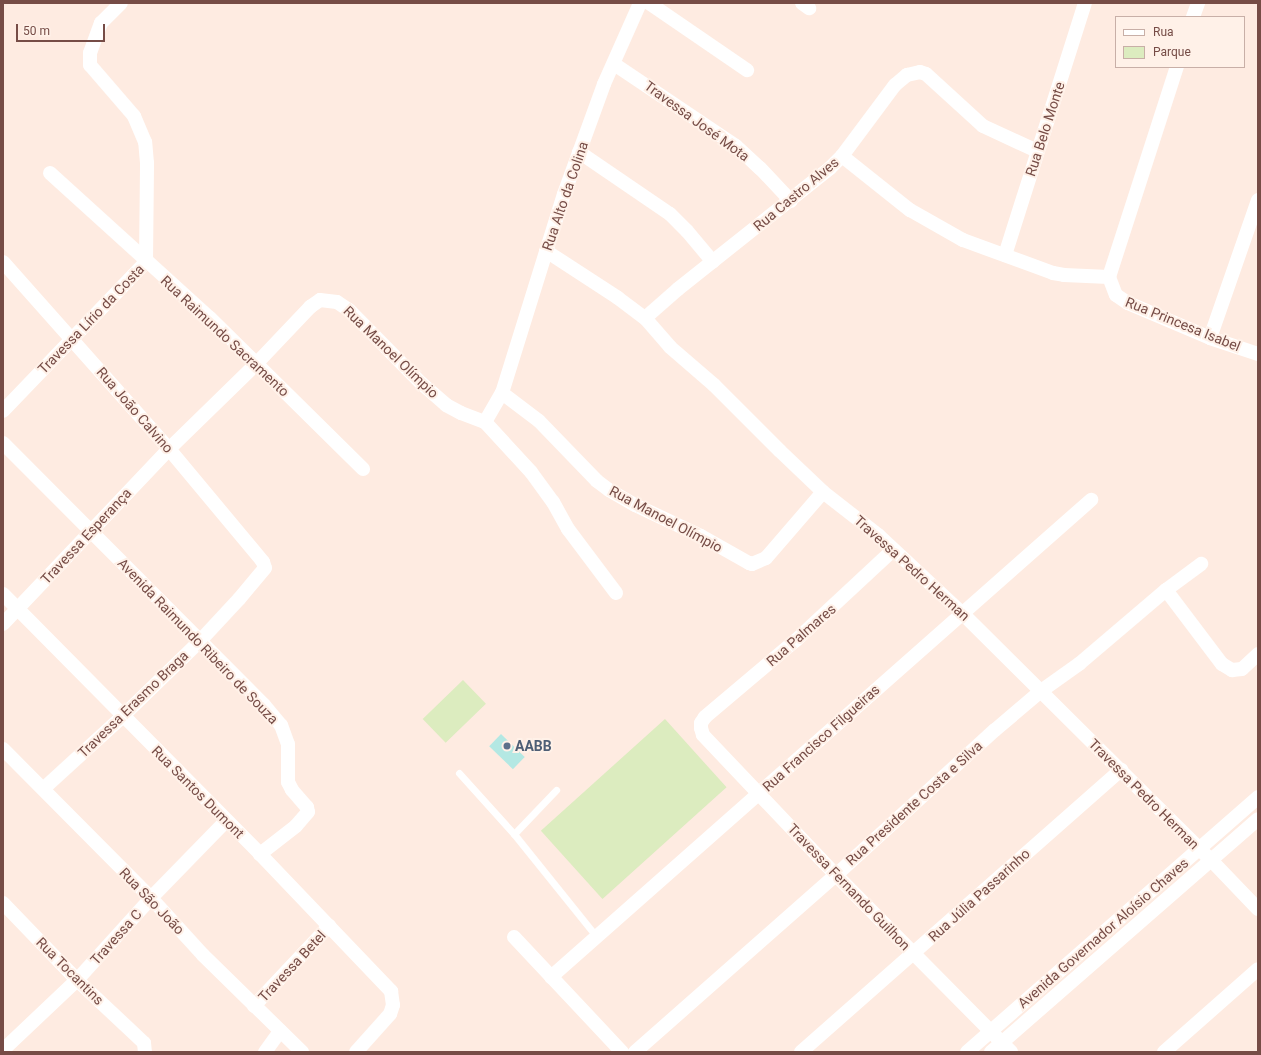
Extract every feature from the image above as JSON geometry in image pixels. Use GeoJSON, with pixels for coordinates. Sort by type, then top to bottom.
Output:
{"type":"FeatureCollection","features":[{"type":"Feature","properties":{"kind":"street","name":"Travessa Lírio da Costa"},"geometry":{"type":"LineString","coordinates":[[3,411],[146,262],[148,163],[145,142],[134,116],[90,65],[90,53],[101,23],[121,3]]}},
{"type":"Feature","properties":{"kind":"street","name":"Rua Alto da Colina"},"geometry":{"type":"LineString","coordinates":[[502,393],[564,194],[604,84],[640,3]]}},
{"type":"Feature","properties":{"kind":"street"},"geometry":{"type":"LineString","coordinates":[[649,3],[747,70]]}},
{"type":"Feature","properties":{"kind":"street","name":"Rua Belo Monte"},"geometry":{"type":"LineString","coordinates":[[1006,255],[1037,151],[1085,3]]}},
{"type":"Feature","properties":{"kind":"street"},"geometry":{"type":"LineString","coordinates":[[1194,16],[1198,3]]}},
{"type":"Feature","properties":{"kind":"street","name":"Travessa José Mota"},"geometry":{"type":"LineString","coordinates":[[614,64],[736,146],[760,168],[791,201]]}},
{"type":"Feature","properties":{"kind":"street"},"geometry":{"type":"LineString","coordinates":[[842,156],[887,193],[925,220],[977,247],[1006,255],[1064,275],[1109,277],[1177,68]]}},
{"type":"Feature","properties":{"kind":"street","name":"Rua Castro Alves"},"geometry":{"type":"LineString","coordinates":[[645,318],[678,289],[791,201],[842,156],[895,84],[911,73],[920,72],[935,81],[965,111],[983,126],[1037,151]]}},
{"type":"Feature","properties":{"kind":"street"},"geometry":{"type":"LineString","coordinates":[[579,152],[670,214],[687,231],[713,262]]}},
{"type":"Feature","properties":{"kind":"street","name":"Rua Raimundo Sacramento"},"geometry":{"type":"LineString","coordinates":[[50,173],[146,262],[210,318],[363,469]]}},
{"type":"Feature","properties":{"kind":"street"},"geometry":{"type":"LineString","coordinates":[[1210,338],[1258,200]]}},
{"type":"Feature","properties":{"kind":"street","name":"Travessa Pedro Herman"},"geometry":{"type":"LineString","coordinates":[[546,251],[600,286],[645,318],[670,347],[720,390],[780,452],[823,492],[857,517],[962,612],[1211,860],[1258,909]]}},
{"type":"Feature","properties":{"kind":"street","name":"Rua João Calvino"},"geometry":{"type":"LineString","coordinates":[[3,262],[73,338],[264,562]]}},
{"type":"Feature","properties":{"kind":"street","name":"Rua Princesa Isabel"},"geometry":{"type":"LineString","coordinates":[[1109,277],[1116,295],[1128,303],[1210,338],[1258,354]]}},
{"type":"Feature","properties":{"kind":"street","name":"Rua Manoel Olímpio"},"geometry":{"type":"LineString","coordinates":[[310,307],[320,300],[331,300],[341,304],[349,310],[421,383],[446,405],[461,413],[485,422]]}},
{"type":"Feature","properties":{"kind":"street","name":"Travessa Esperança"},"geometry":{"type":"LineString","coordinates":[[3,624],[169,449],[256,364],[310,307]]}},
{"type":"Feature","properties":{"kind":"street"},"geometry":{"type":"LineString","coordinates":[[502,393],[485,422],[531,472],[553,502],[568,529],[616,593]]}},
{"type":"Feature","properties":{"kind":"street","name":"Rua Manoel Olímpio"},"geometry":{"type":"LineString","coordinates":[[502,393],[523,407],[539,421],[597,480],[609,490],[635,505],[701,536],[752,564],[766,558],[823,492]]}},
{"type":"Feature","properties":{"kind":"street","name":"Avenida Raimundo Ribeiro de Souza"},"geometry":{"type":"LineString","coordinates":[[3,443],[264,705],[281,725],[288,744],[288,782],[292,790],[307,807],[306,814],[303,820],[260,854]]}},
{"type":"Feature","properties":{"kind":"street","name":"Rua Francisco Filgueiras"},"geometry":{"type":"LineString","coordinates":[[551,977],[759,794],[962,612],[1091,500]]}},
{"type":"Feature","properties":{"kind":"street","name":"Rua Palmares"},"geometry":{"type":"LineString","coordinates":[[705,717],[796,640],[893,550]]}},
{"type":"Feature","properties":{"kind":"street","name":"Travessa Erasmo Braga"},"geometry":{"type":"LineString","coordinates":[[43,789],[123,716],[200,641],[264,572],[264,562]]}},
{"type":"Feature","properties":{"kind":"street","name":"Rua Presidente Costa e Silva"},"geometry":{"type":"LineString","coordinates":[[635,1052],[836,875],[942,778],[1041,691],[1079,664],[1166,590],[1201,564]]}},
{"type":"Feature","properties":{"kind":"street"},"geometry":{"type":"LineString","coordinates":[[1166,590],[1222,664],[1232,670],[1242,668],[1258,654]]}},
{"type":"Feature","properties":{"kind":"street","name":"Rua Santos Dumont"},"geometry":{"type":"LineString","coordinates":[[3,594],[260,854],[391,991],[393,1005],[390,1014],[356,1052]]}},
{"type":"Feature","properties":{"kind":"street","name":"Travessa Fernando Guilhon"},"geometry":{"type":"LineString","coordinates":[[705,717],[701,723],[703,735],[836,875],[1007,1047]]}},
{"type":"Feature","properties":{"kind":"street","name":"Rua São João"},"geometry":{"type":"LineString","coordinates":[[3,749],[151,898],[254,1006],[302,1052]]}},
{"type":"Feature","properties":{"kind":"street","name":"Rua Júlia Passarinho"},"geometry":{"type":"LineString","coordinates":[[801,1052],[1121,770]]}},
{"type":"Feature","properties":{"kind":"street","name":"Avenida Governador Aloísio Chaves"},"geometry":{"type":"LineString","coordinates":[[966,1052],[1258,797]]}},
{"type":"Feature","properties":{"kind":"street","name":"Avenida Governador Aloísio Chaves"},"geometry":{"type":"LineString","coordinates":[[991,1052],[1007,1047],[1211,860],[1258,819]]}},
{"type":"Feature","properties":{"kind":"street","name":"Travessa C"},"geometry":{"type":"LineString","coordinates":[[4,1050],[77,980],[151,898],[226,821]]}},
{"type":"Feature","properties":{"kind":"street","name":"Rua Tocantins"},"geometry":{"type":"LineString","coordinates":[[3,903],[77,980],[145,1045],[144,1052]]}},
{"type":"Feature","properties":{"kind":"street","name":"Travessa Betel"},"geometry":{"type":"LineString","coordinates":[[254,1006],[329,926]]}},
{"type":"Feature","properties":{"kind":"street"},"geometry":{"type":"LineString","coordinates":[[514,937],[622,1052]]}},
{"type":"Feature","properties":{"kind":"street"},"geometry":{"type":"LineString","coordinates":[[1164,1052],[1258,969]]}},
{"type":"Feature","properties":{"kind":"street"},"geometry":{"type":"LineString","coordinates":[[265,1052],[280,1031]]}},
{"type":"Feature","properties":{"kind":"lane"},"geometry":{"type":"LineString","coordinates":[[460,773],[514,834],[596,936]]}},
{"type":"Feature","properties":{"kind":"lane"},"geometry":{"type":"LineString","coordinates":[[514,834],[556,790]]}},
{"type":"Feature","properties":{"kind":"green space"},"geometry":{"type":"Polygon","coordinates":[[[463,680],[486,704],[446,743],[423,719],[463,680]]]}},
{"type":"Feature","properties":{"kind":"green space"},"geometry":{"type":"Polygon","coordinates":[[[665,719],[727,787],[602,899],[541,831],[665,719]]]}},
{"type":"Feature","properties":{"kind":"water"},"geometry":{"type":"Polygon","coordinates":[[[501,734],[525,757],[513,769],[489,746],[501,734]]]}},
{"type":"Feature","properties":{"kind":"place","name":"AABB"},"geometry":{"type":"Point","coordinates":[507,746]}}]}
